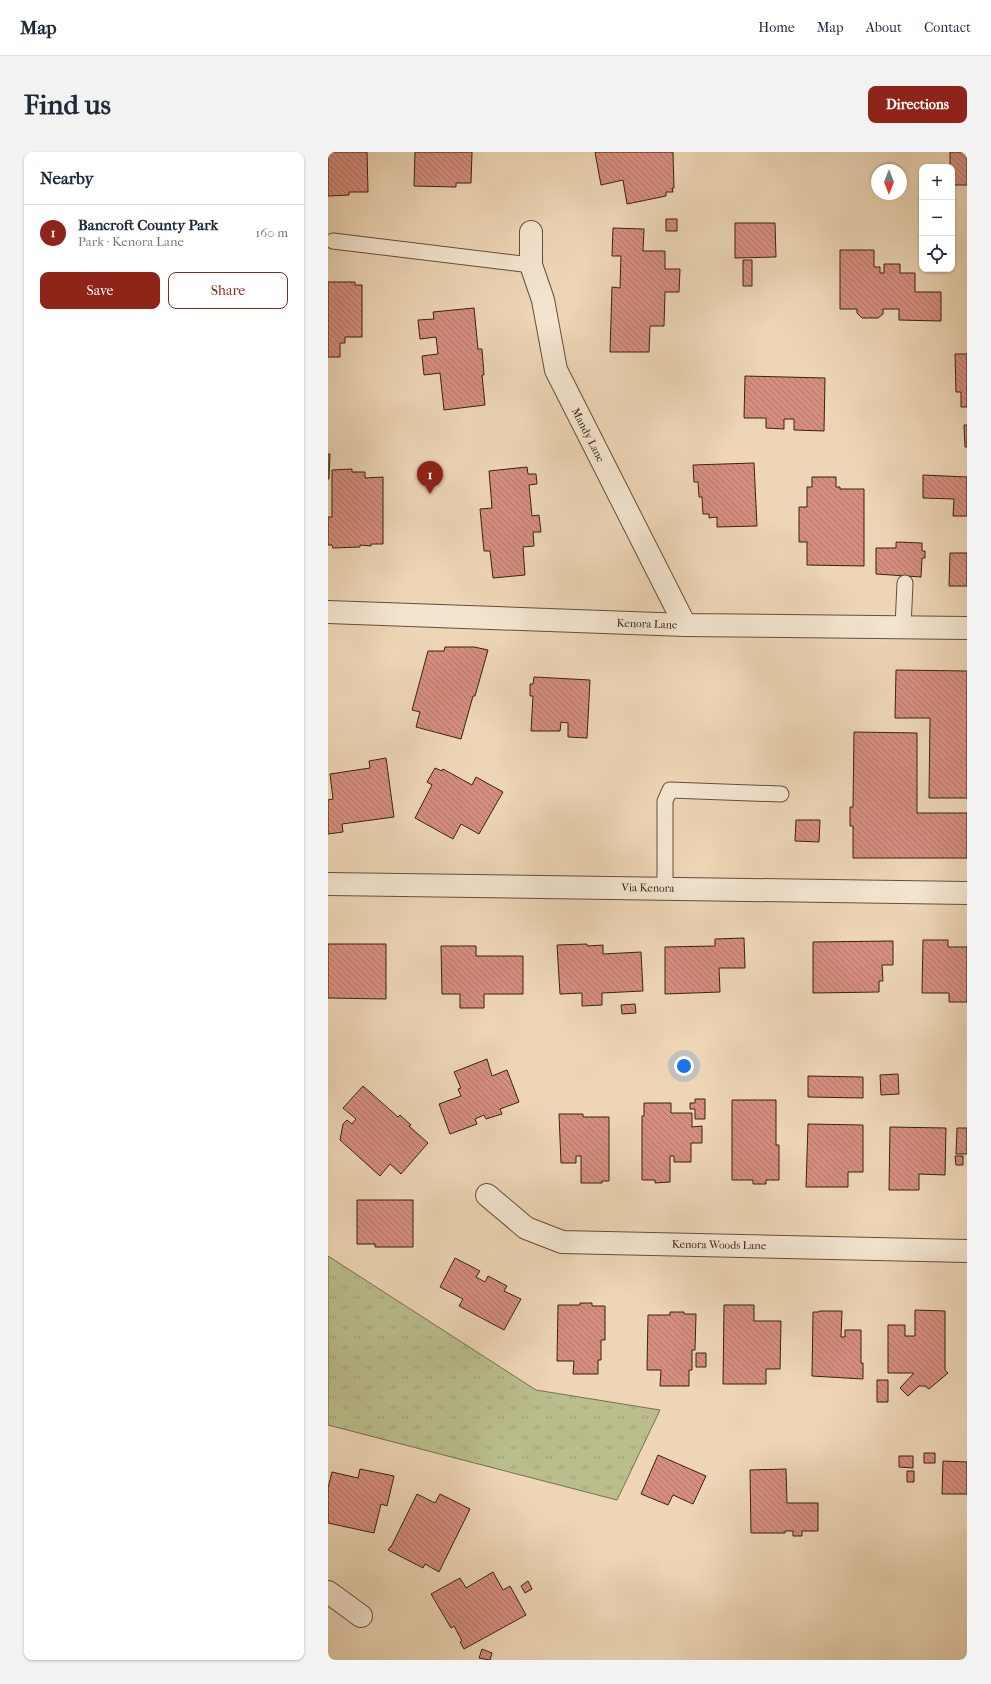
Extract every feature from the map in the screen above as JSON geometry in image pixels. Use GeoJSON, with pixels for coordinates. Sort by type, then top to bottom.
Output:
{"type":"FeatureCollection","features":[{"type":"Feature","properties":{"kind":"street","name":"Mandy Lane"},"geometry":{"type":"LineString","coordinates":[[531,232],[531,265],[543,300],[556,370],[685,625]]}},
{"type":"Feature","properties":{"kind":"street","name":"Kenora Lane"},"geometry":{"type":"LineString","coordinates":[[328,612],[685,625],[967,628]]}},
{"type":"Feature","properties":{"kind":"street","name":"Via Kenora"},"geometry":{"type":"LineString","coordinates":[[328,884],[967,893]]}},
{"type":"Feature","properties":{"kind":"street","name":"Kenora Woods Lane"},"geometry":{"type":"LineString","coordinates":[[486,1195],[526,1228],[562,1242],[967,1251]]}},
{"type":"Feature","properties":{"kind":"street"},"geometry":{"type":"LineString","coordinates":[[328,1592],[361,1616]]}},
{"type":"Feature","properties":{"kind":"lane"},"geometry":{"type":"LineString","coordinates":[[333,241],[531,265]]}},
{"type":"Feature","properties":{"kind":"lane"},"geometry":{"type":"LineString","coordinates":[[903,627],[905,583]]}},
{"type":"Feature","properties":{"kind":"lane"},"geometry":{"type":"LineString","coordinates":[[665,888],[665,801],[670,790],[781,794]]}},
{"type":"Feature","properties":{"kind":"green space"},"geometry":{"type":"Polygon","coordinates":[[[328,1256],[536,1390],[660,1410],[617,1500],[328,1425],[328,1256]]]}},
{"type":"Feature","properties":{"kind":"building"},"geometry":{"type":"Polygon","coordinates":[[[328,152],[367,152],[368,192],[349,192],[349,195],[328,196],[328,152]]]}},
{"type":"Feature","properties":{"kind":"building"},"geometry":{"type":"Polygon","coordinates":[[[415,152],[472,152],[471,183],[456,183],[456,187],[414,186],[415,152]]]}},
{"type":"Feature","properties":{"kind":"building"},"geometry":{"type":"Polygon","coordinates":[[[595,152],[673,152],[673,192],[666,192],[666,196],[627,204],[623,180],[601,185],[595,152]]]}},
{"type":"Feature","properties":{"kind":"building"},"geometry":{"type":"Polygon","coordinates":[[[950,152],[967,152],[967,185],[955,185],[955,164],[950,164],[950,152]]]}},
{"type":"Feature","properties":{"kind":"building"},"geometry":{"type":"Polygon","coordinates":[[[666,219],[677,219],[677,231],[666,231],[666,219]]]}},
{"type":"Feature","properties":{"kind":"building"},"geometry":{"type":"Polygon","coordinates":[[[735,223],[775,223],[776,257],[735,258],[735,223]]]}},
{"type":"Feature","properties":{"kind":"building"},"geometry":{"type":"Polygon","coordinates":[[[613,228],[644,229],[643,251],[665,251],[665,269],[680,269],[679,292],[665,292],[664,326],[650,326],[649,352],[610,352],[612,287],[620,288],[621,256],[612,256],[613,228]]]}},
{"type":"Feature","properties":{"kind":"building"},"geometry":{"type":"Polygon","coordinates":[[[840,250],[874,250],[874,267],[880,267],[880,273],[884,273],[884,264],[900,264],[900,273],[915,273],[915,292],[941,292],[941,321],[899,320],[899,309],[883,309],[883,314],[878,318],[862,318],[857,313],[857,309],[840,309],[840,250]]]}},
{"type":"Feature","properties":{"kind":"building"},"geometry":{"type":"Polygon","coordinates":[[[743,260],[752,260],[752,286],[743,286],[743,260]]]}},
{"type":"Feature","properties":{"kind":"building"},"geometry":{"type":"Polygon","coordinates":[[[328,282],[355,282],[355,285],[362,285],[362,337],[345,337],[345,343],[340,343],[340,357],[328,357],[328,282]]]}},
{"type":"Feature","properties":{"kind":"building"},"geometry":{"type":"Polygon","coordinates":[[[474,308],[478,349],[482,349],[484,375],[482,375],[485,405],[444,410],[440,373],[424,375],[422,356],[438,354],[436,337],[420,339],[418,320],[434,319],[433,312],[474,308]]]}},
{"type":"Feature","properties":{"kind":"building"},"geometry":{"type":"Polygon","coordinates":[[[955,354],[967,354],[967,407],[961,407],[961,392],[956,392],[955,354]]]}},
{"type":"Feature","properties":{"kind":"building"},"geometry":{"type":"Polygon","coordinates":[[[745,376],[825,378],[824,431],[794,430],[794,419],[784,419],[784,429],[766,428],[766,418],[744,418],[745,376]]]}},
{"type":"Feature","properties":{"kind":"building"},"geometry":{"type":"Polygon","coordinates":[[[964,425],[967,425],[967,447],[965,447],[964,425]]]}},
{"type":"Feature","properties":{"kind":"building"},"geometry":{"type":"Polygon","coordinates":[[[328,454],[330,454],[329,479],[328,479],[328,454]]]}},
{"type":"Feature","properties":{"kind":"building"},"geometry":{"type":"Polygon","coordinates":[[[754,463],[757,526],[717,527],[717,517],[709,518],[709,514],[703,514],[702,497],[699,497],[698,482],[694,482],[693,465],[754,463]]]}},
{"type":"Feature","properties":{"kind":"building"},"geometry":{"type":"Polygon","coordinates":[[[527,467],[528,474],[536,474],[537,484],[529,485],[532,516],[539,515],[541,532],[533,532],[534,546],[523,547],[525,575],[493,578],[490,551],[484,551],[480,509],[492,508],[489,471],[527,467]]]}},
{"type":"Feature","properties":{"kind":"building"},"geometry":{"type":"Polygon","coordinates":[[[352,469],[352,472],[365,472],[365,478],[383,477],[383,544],[333,548],[332,545],[328,545],[328,517],[332,517],[332,470],[352,469]]]}},
{"type":"Feature","properties":{"kind":"building"},"geometry":{"type":"Polygon","coordinates":[[[923,475],[967,477],[967,516],[953,516],[954,499],[923,498],[923,475]]]}},
{"type":"Feature","properties":{"kind":"building"},"geometry":{"type":"Polygon","coordinates":[[[812,477],[836,477],[836,487],[840,487],[840,489],[864,489],[864,566],[807,565],[807,542],[799,542],[799,507],[807,507],[807,487],[812,487],[812,477]]]}},
{"type":"Feature","properties":{"kind":"building"},"geometry":{"type":"Polygon","coordinates":[[[896,542],[922,543],[922,551],[925,551],[925,558],[922,558],[921,577],[876,574],[876,548],[896,548],[896,542]]]}},
{"type":"Feature","properties":{"kind":"building"},"geometry":{"type":"Polygon","coordinates":[[[950,553],[967,553],[967,586],[949,586],[950,553]]]}},
{"type":"Feature","properties":{"kind":"building"},"geometry":{"type":"Polygon","coordinates":[[[445,647],[474,647],[488,650],[461,739],[416,727],[420,712],[412,710],[428,651],[444,651],[445,647]]]}},
{"type":"Feature","properties":{"kind":"building"},"geometry":{"type":"Polygon","coordinates":[[[896,670],[967,671],[967,798],[929,798],[930,718],[895,718],[896,670]]]}},
{"type":"Feature","properties":{"kind":"building"},"geometry":{"type":"Polygon","coordinates":[[[534,677],[590,680],[587,738],[568,737],[568,723],[561,722],[560,731],[531,731],[533,696],[530,696],[530,684],[533,684],[534,677]]]}},
{"type":"Feature","properties":{"kind":"building"},"geometry":{"type":"Polygon","coordinates":[[[854,732],[917,733],[917,813],[967,813],[967,858],[853,858],[853,826],[850,826],[850,807],[853,807],[854,732]]]}},
{"type":"Feature","properties":{"kind":"building"},"geometry":{"type":"Polygon","coordinates":[[[386,758],[394,817],[342,824],[343,832],[328,834],[328,800],[333,799],[330,774],[370,768],[369,761],[386,758]]]}},
{"type":"Feature","properties":{"kind":"building"},"geometry":{"type":"Polygon","coordinates":[[[435,768],[442,771],[443,769],[472,785],[476,777],[503,792],[479,834],[461,824],[453,839],[415,818],[432,785],[427,782],[435,768]]]}},
{"type":"Feature","properties":{"kind":"building"},"geometry":{"type":"Polygon","coordinates":[[[796,820],[820,820],[819,842],[795,841],[796,820]]]}},
{"type":"Feature","properties":{"kind":"building"},"geometry":{"type":"Polygon","coordinates":[[[744,938],[745,968],[719,968],[720,992],[665,994],[665,947],[715,946],[715,939],[744,938]]]}},
{"type":"Feature","properties":{"kind":"building"},"geometry":{"type":"Polygon","coordinates":[[[923,940],[948,940],[948,947],[967,947],[967,1002],[949,1002],[949,993],[922,993],[923,940]]]}},
{"type":"Feature","properties":{"kind":"building"},"geometry":{"type":"Polygon","coordinates":[[[893,941],[893,965],[882,965],[883,981],[879,981],[879,992],[813,993],[813,942],[893,941]]]}},
{"type":"Feature","properties":{"kind":"building"},"geometry":{"type":"Polygon","coordinates":[[[328,944],[386,944],[386,999],[328,998],[328,944]]]}},
{"type":"Feature","properties":{"kind":"building"},"geometry":{"type":"Polygon","coordinates":[[[587,944],[587,946],[603,945],[603,954],[641,952],[643,991],[602,993],[602,1005],[582,1006],[582,993],[560,994],[557,945],[587,944]]]}},
{"type":"Feature","properties":{"kind":"building"},"geometry":{"type":"Polygon","coordinates":[[[441,946],[476,946],[476,956],[523,956],[523,994],[484,994],[484,1008],[460,1008],[460,994],[442,994],[441,946]]]}},
{"type":"Feature","properties":{"kind":"building"},"geometry":{"type":"Polygon","coordinates":[[[635,1004],[636,1013],[622,1014],[621,1005],[635,1004]]]}},
{"type":"Feature","properties":{"kind":"building"},"geometry":{"type":"Polygon","coordinates":[[[487,1059],[492,1076],[507,1070],[519,1102],[500,1109],[502,1114],[486,1119],[484,1115],[475,1119],[477,1124],[450,1134],[439,1104],[461,1096],[458,1089],[461,1088],[454,1072],[487,1059]]]}},
{"type":"Feature","properties":{"kind":"building"},"geometry":{"type":"Polygon","coordinates":[[[898,1074],[899,1094],[881,1095],[880,1075],[898,1074]]]}},
{"type":"Feature","properties":{"kind":"building"},"geometry":{"type":"Polygon","coordinates":[[[808,1076],[863,1077],[863,1098],[808,1097],[808,1076]]]}},
{"type":"Feature","properties":{"kind":"building"},"geometry":{"type":"Polygon","coordinates":[[[363,1086],[398,1117],[400,1115],[411,1125],[409,1126],[428,1143],[401,1174],[390,1164],[380,1176],[340,1140],[343,1124],[347,1120],[352,1124],[356,1119],[343,1108],[363,1086]]]}},
{"type":"Feature","properties":{"kind":"building"},"geometry":{"type":"Polygon","coordinates":[[[695,1099],[705,1099],[705,1119],[695,1119],[695,1109],[690,1109],[690,1103],[695,1103],[695,1099]]]}},
{"type":"Feature","properties":{"kind":"building"},"geometry":{"type":"Polygon","coordinates":[[[732,1100],[776,1100],[776,1145],[779,1145],[779,1180],[766,1180],[766,1184],[753,1184],[753,1180],[732,1180],[732,1100]]]}},
{"type":"Feature","properties":{"kind":"building"},"geometry":{"type":"Polygon","coordinates":[[[644,1103],[671,1103],[671,1113],[692,1113],[692,1127],[702,1126],[702,1143],[691,1143],[691,1162],[674,1162],[674,1156],[670,1156],[670,1182],[655,1183],[655,1180],[642,1180],[642,1116],[644,1116],[644,1103]]]}},
{"type":"Feature","properties":{"kind":"building"},"geometry":{"type":"Polygon","coordinates":[[[559,1114],[583,1114],[583,1117],[609,1117],[609,1181],[602,1181],[602,1183],[581,1183],[581,1156],[576,1156],[576,1163],[561,1163],[559,1114]]]}},
{"type":"Feature","properties":{"kind":"building"},"geometry":{"type":"Polygon","coordinates":[[[808,1124],[863,1125],[863,1172],[848,1172],[848,1187],[806,1187],[808,1124]]]}},
{"type":"Feature","properties":{"kind":"building"},"geometry":{"type":"Polygon","coordinates":[[[890,1127],[946,1128],[945,1175],[919,1174],[919,1190],[889,1190],[890,1127]]]}},
{"type":"Feature","properties":{"kind":"building"},"geometry":{"type":"Polygon","coordinates":[[[957,1128],[967,1128],[967,1154],[956,1154],[957,1128]]]}},
{"type":"Feature","properties":{"kind":"building"},"geometry":{"type":"Polygon","coordinates":[[[955,1156],[963,1156],[963,1165],[956,1165],[955,1156]]]}},
{"type":"Feature","properties":{"kind":"building"},"geometry":{"type":"Polygon","coordinates":[[[357,1200],[413,1200],[413,1247],[375,1247],[375,1244],[357,1244],[357,1200]]]}},
{"type":"Feature","properties":{"kind":"building"},"geometry":{"type":"Polygon","coordinates":[[[455,1258],[480,1271],[476,1277],[485,1282],[488,1276],[507,1286],[504,1291],[521,1299],[504,1330],[459,1306],[463,1299],[440,1287],[455,1258]]]}},
{"type":"Feature","properties":{"kind":"building"},"geometry":{"type":"Polygon","coordinates":[[[580,1303],[592,1303],[592,1306],[605,1306],[605,1340],[601,1340],[601,1360],[598,1360],[598,1374],[573,1374],[574,1361],[557,1361],[558,1305],[580,1305],[580,1303]]]}},
{"type":"Feature","properties":{"kind":"building"},"geometry":{"type":"Polygon","coordinates":[[[724,1305],[754,1305],[754,1321],[781,1321],[780,1369],[766,1369],[766,1384],[723,1384],[724,1305]]]}},
{"type":"Feature","properties":{"kind":"building"},"geometry":{"type":"Polygon","coordinates":[[[915,1310],[945,1311],[945,1370],[948,1373],[929,1389],[925,1386],[919,1386],[908,1396],[900,1388],[914,1373],[888,1373],[888,1325],[905,1325],[905,1336],[915,1336],[915,1310]]]}},
{"type":"Feature","properties":{"kind":"building"},"geometry":{"type":"Polygon","coordinates":[[[842,1311],[841,1337],[845,1337],[845,1330],[861,1330],[861,1363],[863,1363],[863,1379],[812,1376],[813,1312],[842,1311]]]}},
{"type":"Feature","properties":{"kind":"building"},"geometry":{"type":"Polygon","coordinates":[[[670,1312],[696,1314],[695,1350],[692,1350],[692,1370],[689,1370],[689,1386],[660,1386],[661,1370],[647,1370],[648,1315],[670,1315],[670,1312]]]}},
{"type":"Feature","properties":{"kind":"building"},"geometry":{"type":"Polygon","coordinates":[[[696,1353],[706,1353],[706,1367],[696,1367],[696,1353]]]}},
{"type":"Feature","properties":{"kind":"building"},"geometry":{"type":"Polygon","coordinates":[[[877,1380],[888,1380],[888,1402],[877,1402],[877,1380]]]}},
{"type":"Feature","properties":{"kind":"building"},"geometry":{"type":"Polygon","coordinates":[[[924,1453],[935,1453],[935,1463],[924,1463],[924,1453]]]}},
{"type":"Feature","properties":{"kind":"building"},"geometry":{"type":"Polygon","coordinates":[[[658,1455],[706,1476],[693,1504],[673,1495],[668,1505],[641,1494],[658,1455]]]}},
{"type":"Feature","properties":{"kind":"building"},"geometry":{"type":"Polygon","coordinates":[[[899,1456],[913,1456],[913,1468],[899,1467],[899,1456]]]}},
{"type":"Feature","properties":{"kind":"building"},"geometry":{"type":"Polygon","coordinates":[[[943,1461],[967,1462],[967,1494],[942,1494],[943,1461]]]}},
{"type":"Feature","properties":{"kind":"building"},"geometry":{"type":"Polygon","coordinates":[[[360,1469],[394,1476],[387,1506],[381,1504],[374,1533],[328,1523],[328,1488],[332,1472],[358,1478],[360,1469]]]}},
{"type":"Feature","properties":{"kind":"building"},"geometry":{"type":"Polygon","coordinates":[[[786,1469],[787,1503],[818,1503],[818,1531],[802,1531],[802,1536],[793,1536],[793,1531],[785,1531],[785,1533],[751,1533],[750,1470],[786,1469]]]}},
{"type":"Feature","properties":{"kind":"building"},"geometry":{"type":"Polygon","coordinates":[[[907,1471],[914,1471],[914,1482],[907,1482],[907,1471]]]}},
{"type":"Feature","properties":{"kind":"building"},"geometry":{"type":"Polygon","coordinates":[[[417,1494],[435,1503],[440,1494],[470,1509],[439,1572],[425,1564],[423,1568],[388,1550],[391,1547],[417,1494]]]}},
{"type":"Feature","properties":{"kind":"building"},"geometry":{"type":"Polygon","coordinates":[[[493,1572],[503,1590],[510,1586],[526,1615],[464,1649],[460,1642],[462,1641],[454,1626],[451,1628],[431,1594],[460,1578],[466,1588],[493,1572]]]}},
{"type":"Feature","properties":{"kind":"building"},"geometry":{"type":"Polygon","coordinates":[[[528,1581],[532,1589],[525,1593],[521,1586],[528,1581]]]}},
{"type":"Feature","properties":{"kind":"building"},"geometry":{"type":"Polygon","coordinates":[[[482,1649],[492,1653],[490,1660],[479,1658],[482,1649]]]}},
{"type":"Feature","properties":{"kind":"place","name":"Bancroft County Park"},"geometry":{"type":"Point","coordinates":[430,494]}}]}
